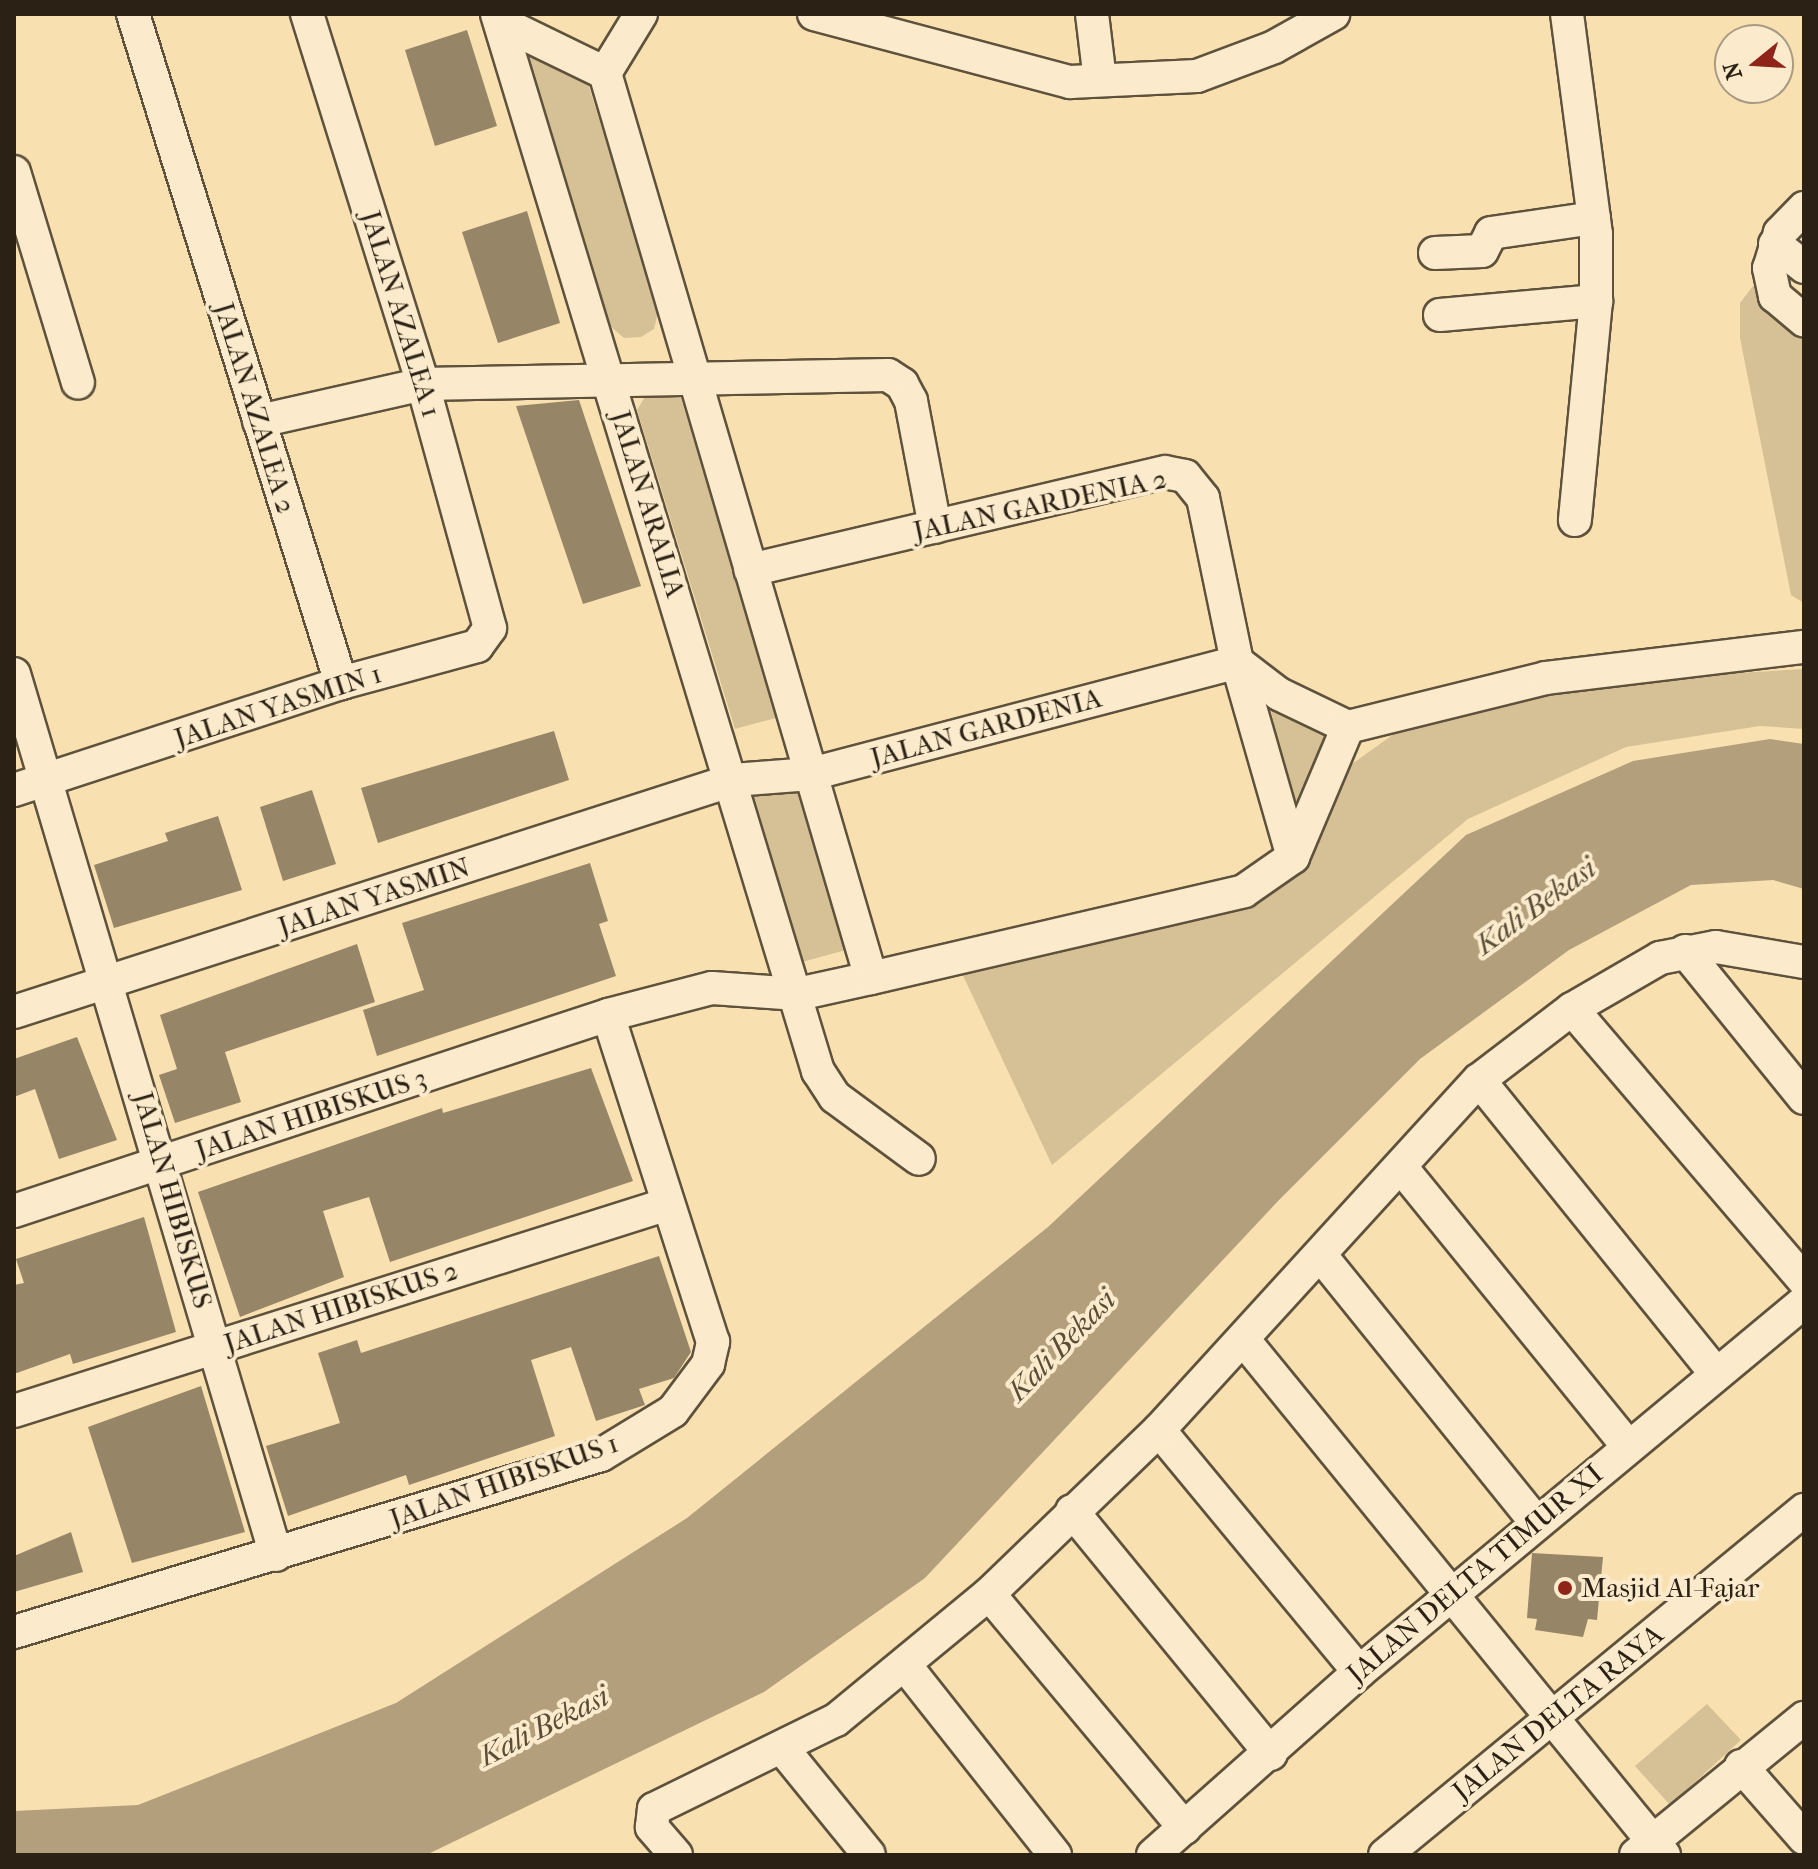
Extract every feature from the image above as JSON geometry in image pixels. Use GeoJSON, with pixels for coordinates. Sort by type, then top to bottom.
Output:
{"type":"FeatureCollection","features":[{"type":"Feature","properties":{"kind":"street","name":"JALAN AZALEA 2"},"geometry":{"type":"LineString","coordinates":[[133,14],[341,683]]}},
{"type":"Feature","properties":{"kind":"street","name":"JALAN AZALEA 1"},"geometry":{"type":"LineString","coordinates":[[307,14],[423,384],[491,615]]}},
{"type":"Feature","properties":{"kind":"street"},"geometry":{"type":"LineString","coordinates":[[605,73],[641,14]]}},
{"type":"Feature","properties":{"kind":"street"},"geometry":{"type":"LineString","coordinates":[[814,14],[1017,72],[1070,82],[1197,76],[1274,47],[1333,14]]}},
{"type":"Feature","properties":{"kind":"street"},"geometry":{"type":"LineString","coordinates":[[1092,14],[1100,80]]}},
{"type":"Feature","properties":{"kind":"street"},"geometry":{"type":"LineString","coordinates":[[1567,14],[1594,218],[1596,301],[1575,520]]}},
{"type":"Feature","properties":{"kind":"street"},"geometry":{"type":"LineString","coordinates":[[499,18],[605,73],[871,978]]}},
{"type":"Feature","properties":{"kind":"street","name":"JALAN ARALIA"},"geometry":{"type":"LineString","coordinates":[[499,18],[824,1085],[919,1159]]}},
{"type":"Feature","properties":{"kind":"street"},"geometry":{"type":"LineString","coordinates":[[14,172],[78,383]]}},
{"type":"Feature","properties":{"kind":"street"},"geometry":{"type":"LineString","coordinates":[[1804,208],[1775,244],[1772,288],[1804,320]]}},
{"type":"Feature","properties":{"kind":"street"},"geometry":{"type":"LineString","coordinates":[[1435,253],[1482,251],[1491,233],[1594,218]]}},
{"type":"Feature","properties":{"kind":"street"},"geometry":{"type":"LineString","coordinates":[[1775,244],[1804,267]]}},
{"type":"Feature","properties":{"kind":"street"},"geometry":{"type":"LineString","coordinates":[[1440,315],[1596,301]]}},
{"type":"Feature","properties":{"kind":"street"},"geometry":{"type":"LineString","coordinates":[[259,421],[423,384],[611,383],[693,375],[895,380],[911,401],[935,527]]}},
{"type":"Feature","properties":{"kind":"street","name":"JALAN GARDENIA 2"},"geometry":{"type":"LineString","coordinates":[[750,570],[1165,472],[1185,476],[1203,498],[1237,662],[1293,857]]}},
{"type":"Feature","properties":{"kind":"street","name":"JALAN YASMIN 1"},"geometry":{"type":"LineString","coordinates":[[14,790],[341,683],[477,646],[491,615]]}},
{"type":"Feature","properties":{"kind":"street"},"geometry":{"type":"LineString","coordinates":[[1237,662],[1279,694],[1348,727],[1397,710],[1546,678],[1804,647]]}},
{"type":"Feature","properties":{"kind":"street","name":"JALAN GARDENIA"},"geometry":{"type":"LineString","coordinates":[[733,780],[811,774],[1237,662]]}},
{"type":"Feature","properties":{"kind":"street","name":"JALAN HIBISKUS"},"geometry":{"type":"LineString","coordinates":[[14,674],[109,984],[276,1555]]}},
{"type":"Feature","properties":{"kind":"street"},"geometry":{"type":"LineString","coordinates":[[1293,857],[1348,727]]}},
{"type":"Feature","properties":{"kind":"street","name":"JALAN YASMIN"},"geometry":{"type":"LineString","coordinates":[[14,1012],[109,984],[733,780]]}},
{"type":"Feature","properties":{"kind":"street","name":"JALAN HIBISKUS 3"},"geometry":{"type":"LineString","coordinates":[[14,1211],[608,1015],[712,988],[798,994],[871,978],[1244,891],[1293,857]]}},
{"type":"Feature","properties":{"kind":"street"},"geometry":{"type":"LineString","coordinates":[[676,1855],[652,1827],[654,1809],[783,1749],[836,1720],[989,1594],[1159,1430],[1322,1257],[1479,1080],[1572,1009],[1647,964],[1685,951],[1743,948],[1804,962]]}},
{"type":"Feature","properties":{"kind":"street"},"geometry":{"type":"LineString","coordinates":[[1685,951],[1804,1098]]}},
{"type":"Feature","properties":{"kind":"street"},"geometry":{"type":"LineString","coordinates":[[1572,1009],[1804,1281]]}},
{"type":"Feature","properties":{"kind":"street","name":"JALAN HIBISKUS 1"},"geometry":{"type":"LineString","coordinates":[[14,1632],[601,1455],[673,1411],[702,1375],[713,1342],[608,1015]]}},
{"type":"Feature","properties":{"kind":"street"},"geometry":{"type":"LineString","coordinates":[[1479,1080],[1715,1373]]}},
{"type":"Feature","properties":{"kind":"street"},"geometry":{"type":"LineString","coordinates":[[1401,1167],[1627,1445]]}},
{"type":"Feature","properties":{"kind":"street","name":"JALAN HIBISKUS 2"},"geometry":{"type":"LineString","coordinates":[[14,1411],[668,1204]]}},
{"type":"Feature","properties":{"kind":"street"},"geometry":{"type":"LineString","coordinates":[[1322,1257],[1536,1522]]}},
{"type":"Feature","properties":{"kind":"street","name":"JALAN DELTA TIMUR XI"},"geometry":{"type":"LineString","coordinates":[[1153,1855],[1271,1754],[1359,1672],[1627,1445],[1804,1302]]}},
{"type":"Feature","properties":{"kind":"street"},"geometry":{"type":"LineString","coordinates":[[1243,1339],[1552,1719],[1651,1851],[1741,1766],[1804,1718]]}},
{"type":"Feature","properties":{"kind":"street"},"geometry":{"type":"LineString","coordinates":[[1159,1430],[1359,1672]]}},
{"type":"Feature","properties":{"kind":"street","name":"JALAN DELTA RAYA"},"geometry":{"type":"LineString","coordinates":[[1385,1855],[1804,1510]]}},
{"type":"Feature","properties":{"kind":"street"},"geometry":{"type":"LineString","coordinates":[[1072,1511],[1271,1754]]}},
{"type":"Feature","properties":{"kind":"street"},"geometry":{"type":"LineString","coordinates":[[989,1594],[1185,1828]]}},
{"type":"Feature","properties":{"kind":"street"},"geometry":{"type":"LineString","coordinates":[[905,1665],[1055,1855]]}},
{"type":"Feature","properties":{"kind":"street"},"geometry":{"type":"LineString","coordinates":[[783,1749],[869,1855]]}},
{"type":"Feature","properties":{"kind":"street"},"geometry":{"type":"LineString","coordinates":[[1741,1766],[1804,1838]]}},
{"type":"Feature","properties":{"kind":"shaded area"},"geometry":{"type":"Polygon","coordinates":[[[533,50],[588,84],[659,308],[654,329],[641,337],[624,338],[609,325],[526,58],[533,50]]]}},
{"type":"Feature","properties":{"kind":"shaded area"},"geometry":{"type":"Polygon","coordinates":[[[1753,286],[1804,330],[1804,603],[1791,595],[1740,338],[1740,303],[1753,286]]]}},
{"type":"Feature","properties":{"kind":"shaded area"},"geometry":{"type":"Polygon","coordinates":[[[666,390],[679,392],[779,717],[735,729],[637,410],[645,397],[666,390]]]}},
{"type":"Feature","properties":{"kind":"shaded area"},"geometry":{"type":"Polygon","coordinates":[[[1804,669],[1804,729],[1760,726],[1626,747],[1468,819],[1052,1165],[959,967],[1254,893],[1345,769],[1412,721],[1640,679],[1804,669]]]}},
{"type":"Feature","properties":{"kind":"shaded area"},"geometry":{"type":"Polygon","coordinates":[[[1269,702],[1337,739],[1294,817],[1274,724],[1269,702]]]}},
{"type":"Feature","properties":{"kind":"shaded area"},"geometry":{"type":"Polygon","coordinates":[[[798,783],[846,950],[802,962],[753,796],[798,783]]]}},
{"type":"Feature","properties":{"kind":"shaded area"},"geometry":{"type":"Polygon","coordinates":[[[1707,1704],[1741,1740],[1670,1805],[1635,1766],[1707,1704]]]}},
{"type":"Feature","properties":{"kind":"water","name":"Kali Bekasi"},"geometry":{"type":"Polygon","coordinates":[[[1770,739],[1804,744],[1804,889],[1773,880],[1691,885],[1569,950],[1420,1059],[1279,1200],[925,1578],[764,1692],[426,1855],[14,1855],[14,1811],[138,1805],[396,1703],[687,1518],[1048,1227],[1466,835],[1633,761],[1770,739]]]}},
{"type":"Feature","properties":{"kind":"building"},"geometry":{"type":"Polygon","coordinates":[[[467,30],[497,126],[435,146],[405,50],[467,30]]]}},
{"type":"Feature","properties":{"kind":"building"},"geometry":{"type":"Polygon","coordinates":[[[527,211],[560,323],[498,343],[462,232],[527,211]]]}},
{"type":"Feature","properties":{"kind":"building"},"geometry":{"type":"Polygon","coordinates":[[[579,400],[641,586],[583,604],[516,406],[579,400]]]}},
{"type":"Feature","properties":{"kind":"building"},"geometry":{"type":"Polygon","coordinates":[[[554,731],[569,780],[378,843],[361,788],[554,731]]]}},
{"type":"Feature","properties":{"kind":"building"},"geometry":{"type":"Polygon","coordinates":[[[312,790],[336,864],[283,881],[260,807],[312,790]]]}},
{"type":"Feature","properties":{"kind":"building"},"geometry":{"type":"Polygon","coordinates":[[[218,816],[242,890],[114,928],[94,865],[168,841],[165,833],[218,816]]]}},
{"type":"Feature","properties":{"kind":"building"},"geometry":{"type":"Polygon","coordinates":[[[590,863],[608,921],[599,924],[616,976],[377,1056],[363,1010],[424,990],[402,923],[590,863]]]}},
{"type":"Feature","properties":{"kind":"building"},"geometry":{"type":"Polygon","coordinates":[[[357,944],[375,1002],[225,1052],[241,1102],[175,1123],[159,1075],[177,1069],[160,1015],[357,944]]]}},
{"type":"Feature","properties":{"kind":"building"},"geometry":{"type":"Polygon","coordinates":[[[77,1037],[117,1140],[59,1159],[35,1089],[14,1097],[14,1059],[77,1037]]]}},
{"type":"Feature","properties":{"kind":"building"},"geometry":{"type":"Polygon","coordinates":[[[591,1068],[633,1181],[390,1262],[369,1197],[323,1211],[344,1277],[240,1317],[198,1192],[442,1108],[443,1113],[591,1068]]]}},
{"type":"Feature","properties":{"kind":"building"},"geometry":{"type":"Polygon","coordinates":[[[144,1217],[176,1332],[73,1364],[70,1354],[14,1374],[14,1285],[24,1283],[16,1259],[144,1217]]]}},
{"type":"Feature","properties":{"kind":"building"},"geometry":{"type":"Polygon","coordinates":[[[659,1256],[691,1352],[674,1378],[639,1389],[645,1405],[596,1421],[571,1347],[531,1360],[555,1436],[409,1485],[406,1475],[288,1516],[266,1446],[340,1423],[318,1353],[357,1340],[361,1353],[659,1256]]]}},
{"type":"Feature","properties":{"kind":"building"},"geometry":{"type":"Polygon","coordinates":[[[201,1386],[245,1532],[132,1563],[88,1427],[201,1386]]]}},
{"type":"Feature","properties":{"kind":"building"},"geometry":{"type":"Polygon","coordinates":[[[71,1532],[83,1572],[14,1592],[14,1556],[71,1532]]]}},
{"type":"Feature","properties":{"kind":"building","name":"Masjid Al-Fajar"},"geometry":{"type":"Polygon","coordinates":[[[1532,1553],[1603,1557],[1597,1620],[1588,1619],[1583,1637],[1535,1630],[1537,1619],[1527,1618],[1532,1553]]]}},
{"type":"Feature","properties":{"kind":"place","name":"Masjid Al-Fajar"},"geometry":{"type":"Point","coordinates":[1565,1588]}}]}
